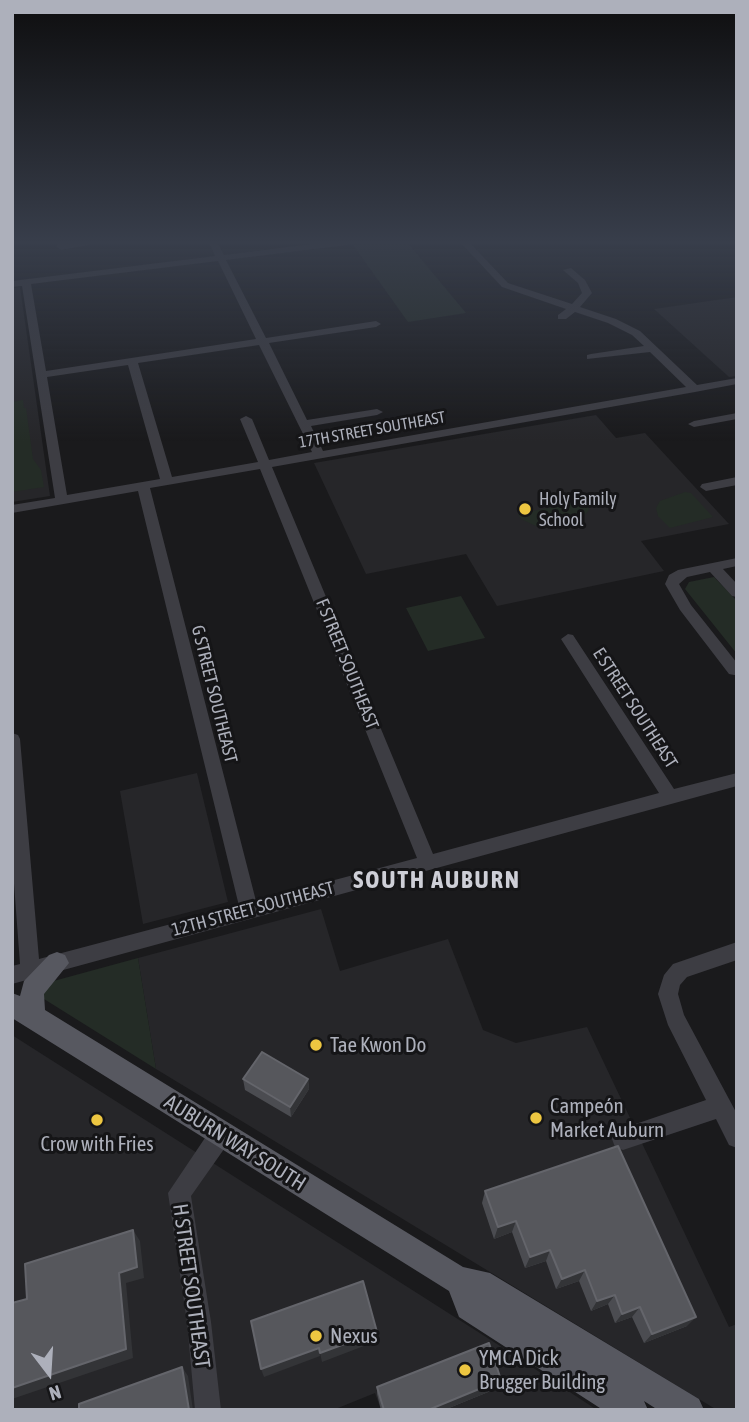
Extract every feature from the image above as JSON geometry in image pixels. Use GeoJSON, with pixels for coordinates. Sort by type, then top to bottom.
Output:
{"type":"FeatureCollection","features":[{"type":"Feature","properties":{"kind":"main road"},"geometry":{"type":"LineString","coordinates":[[23,1011],[31,1000],[33,989],[57,963]]}},
{"type":"Feature","properties":{"kind":"main road","name":"AUBURN WAY SOUTH"},"geometry":{"type":"LineString","coordinates":[[23,1011],[459,1281],[480,1283],[688,1410]]}},
{"type":"Feature","properties":{"kind":"main road","name":"AUBURN WAY SOUTH"},"geometry":{"type":"LineString","coordinates":[[459,1281],[470,1306],[632,1410]]}},
{"type":"Feature","properties":{"kind":"street"},"geometry":{"type":"LineString","coordinates":[[30,308],[62,500]]}},
{"type":"Feature","properties":{"kind":"street"},"geometry":{"type":"LineString","coordinates":[[245,308],[320,455]]}},
{"type":"Feature","properties":{"kind":"street"},"geometry":{"type":"LineString","coordinates":[[562,317],[573,309],[628,329],[653,348],[695,388]]}},
{"type":"Feature","properties":{"kind":"street"},"geometry":{"type":"LineString","coordinates":[[41,375],[376,324]]}},
{"type":"Feature","properties":{"kind":"street"},"geometry":{"type":"LineString","coordinates":[[592,357],[653,348]]}},
{"type":"Feature","properties":{"kind":"street"},"geometry":{"type":"LineString","coordinates":[[132,362],[167,482]]}},
{"type":"Feature","properties":{"kind":"street","name":"17TH STREET SOUTHEAST"},"geometry":{"type":"LineString","coordinates":[[12,509],[737,381]]}},
{"type":"Feature","properties":{"kind":"street"},"geometry":{"type":"LineString","coordinates":[[304,424],[377,412]]}},
{"type":"Feature","properties":{"kind":"street"},"geometry":{"type":"LineString","coordinates":[[694,424],[737,416]]}},
{"type":"Feature","properties":{"kind":"street"},"geometry":{"type":"LineString","coordinates":[[246,419],[265,465]]}},
{"type":"Feature","properties":{"kind":"street","name":"F STREET SOUTHEAST"},"geometry":{"type":"LineString","coordinates":[[265,465],[428,862]]}},
{"type":"Feature","properties":{"kind":"street"},"geometry":{"type":"LineString","coordinates":[[706,487],[737,481]]}},
{"type":"Feature","properties":{"kind":"street","name":"G STREET SOUTHEAST"},"geometry":{"type":"LineString","coordinates":[[143,487],[249,910]]}},
{"type":"Feature","properties":{"kind":"street"},"geometry":{"type":"LineString","coordinates":[[734,670],[673,588],[674,578],[690,571],[737,562]]}},
{"type":"Feature","properties":{"kind":"street"},"geometry":{"type":"LineString","coordinates":[[713,567],[737,593]]}},
{"type":"Feature","properties":{"kind":"street","name":"E STREET SOUTHEAST"},"geometry":{"type":"LineString","coordinates":[[568,639],[670,797]]}},
{"type":"Feature","properties":{"kind":"street"},"geometry":{"type":"LineString","coordinates":[[12,739],[21,972]]}},
{"type":"Feature","properties":{"kind":"street","name":"12TH STREET SOUTHEAST"},"geometry":{"type":"LineString","coordinates":[[21,972],[737,779]]}},
{"type":"Feature","properties":{"kind":"street"},"geometry":{"type":"LineString","coordinates":[[737,950],[686,967],[675,974],[669,987],[671,1009],[737,1137]]}},
{"type":"Feature","properties":{"kind":"street"},"geometry":{"type":"LineString","coordinates":[[623,1139],[721,1106]]}},
{"type":"Feature","properties":{"kind":"street","name":"H STREET SOUTHEAST"},"geometry":{"type":"LineString","coordinates":[[208,1410],[199,1322],[179,1193],[221,1134]]}},
{"type":"Feature","properties":{"kind":"shaded area"},"geometry":{"type":"Polygon","coordinates":[[[12,308],[23,308],[50,496],[12,502],[12,308]]]}},
{"type":"Feature","properties":{"kind":"shaded area"},"geometry":{"type":"Polygon","coordinates":[[[398,308],[462,308],[466,313],[408,322],[398,308]]]}},
{"type":"Feature","properties":{"kind":"shaded area"},"geometry":{"type":"Polygon","coordinates":[[[737,308],[737,376],[729,377],[654,309],[737,308]]]}},
{"type":"Feature","properties":{"kind":"shaded area"},"geometry":{"type":"Polygon","coordinates":[[[23,400],[33,459],[41,470],[44,487],[12,492],[12,402],[23,400]]]}},
{"type":"Feature","properties":{"kind":"shaded area","name":"Holy Family School"},"geometry":{"type":"Polygon","coordinates":[[[596,415],[616,438],[645,433],[729,524],[641,541],[664,571],[497,606],[466,554],[366,574],[314,463],[596,415]]]}},
{"type":"Feature","properties":{"kind":"shaded area"},"geometry":{"type":"Polygon","coordinates":[[[685,492],[691,493],[713,517],[670,528],[658,516],[656,508],[660,501],[685,492]]]}},
{"type":"Feature","properties":{"kind":"shaded area"},"geometry":{"type":"Polygon","coordinates":[[[588,500],[589,510],[575,525],[538,527],[521,519],[518,514],[588,500]]]}},
{"type":"Feature","properties":{"kind":"shaded area"},"geometry":{"type":"Polygon","coordinates":[[[714,577],[737,601],[737,654],[685,589],[689,582],[714,577]]]}},
{"type":"Feature","properties":{"kind":"shaded area"},"geometry":{"type":"Polygon","coordinates":[[[461,596],[485,638],[428,651],[406,608],[461,596]]]}},
{"type":"Feature","properties":{"kind":"shaded area"},"geometry":{"type":"Polygon","coordinates":[[[197,773],[228,902],[143,924],[120,791],[197,773]]]}},
{"type":"Feature","properties":{"kind":"shaded area"},"geometry":{"type":"Polygon","coordinates":[[[321,909],[340,971],[448,939],[483,1030],[516,1043],[587,1027],[729,1327],[737,1324],[737,1410],[717,1410],[156,1069],[138,958],[321,909]]]}},
{"type":"Feature","properties":{"kind":"shaded area"},"geometry":{"type":"Polygon","coordinates":[[[138,958],[156,1069],[44,999],[42,990],[50,982],[138,958]]]}},
{"type":"Feature","properties":{"kind":"shaded area"},"geometry":{"type":"Polygon","coordinates":[[[12,1035],[597,1410],[381,1410],[375,1393],[333,1410],[12,1410],[12,1035]]]}},
{"type":"Feature","properties":{"kind":"building"},"geometry":{"type":"Polygon","coordinates":[[[262,1052],[308,1079],[290,1107],[243,1079],[262,1052]]]}},
{"type":"Feature","properties":{"kind":"building"},"geometry":{"type":"Polygon","coordinates":[[[618,1146],[696,1317],[652,1334],[640,1307],[622,1314],[615,1295],[597,1301],[585,1270],[562,1279],[550,1250],[530,1257],[516,1221],[498,1227],[485,1191],[618,1146]]]}},
{"type":"Feature","properties":{"kind":"building"},"geometry":{"type":"Polygon","coordinates":[[[133,1230],[137,1267],[119,1273],[126,1349],[12,1388],[12,1303],[27,1299],[25,1264],[133,1230]]]}},
{"type":"Feature","properties":{"kind":"building","name":"Nexus"},"geometry":{"type":"Polygon","coordinates":[[[363,1281],[377,1332],[320,1353],[319,1348],[261,1369],[251,1321],[363,1281]]]}},
{"type":"Feature","properties":{"kind":"building","name":"YMCA Dick Brugger Building"},"geometry":{"type":"Polygon","coordinates":[[[489,1343],[501,1380],[428,1410],[384,1410],[377,1387],[489,1343]]]}},
{"type":"Feature","properties":{"kind":"building"},"geometry":{"type":"Polygon","coordinates":[[[182,1367],[189,1410],[79,1410],[79,1404],[182,1367]]]}},
{"type":"Feature","properties":{"kind":"place","name":"Holy Family School"},"geometry":{"type":"Point","coordinates":[525,509]}},
{"type":"Feature","properties":{"kind":"place","name":"Tae Kwon Do"},"geometry":{"type":"Point","coordinates":[316,1045]}},
{"type":"Feature","properties":{"kind":"place","name":"Campeón Market Auburn"},"geometry":{"type":"Point","coordinates":[536,1118]}},
{"type":"Feature","properties":{"kind":"place","name":"Crow with Fries"},"geometry":{"type":"Point","coordinates":[97,1120]}},
{"type":"Feature","properties":{"kind":"place","name":"Nexus"},"geometry":{"type":"Point","coordinates":[316,1336]}},
{"type":"Feature","properties":{"kind":"place","name":"YMCA Dick Brugger Building"},"geometry":{"type":"Point","coordinates":[465,1370]}},
{"type":"Feature","properties":{"kind":"district","name":"SOUTH AUBURN"},"geometry":{"type":"Point","coordinates":[437,880]}}]}
